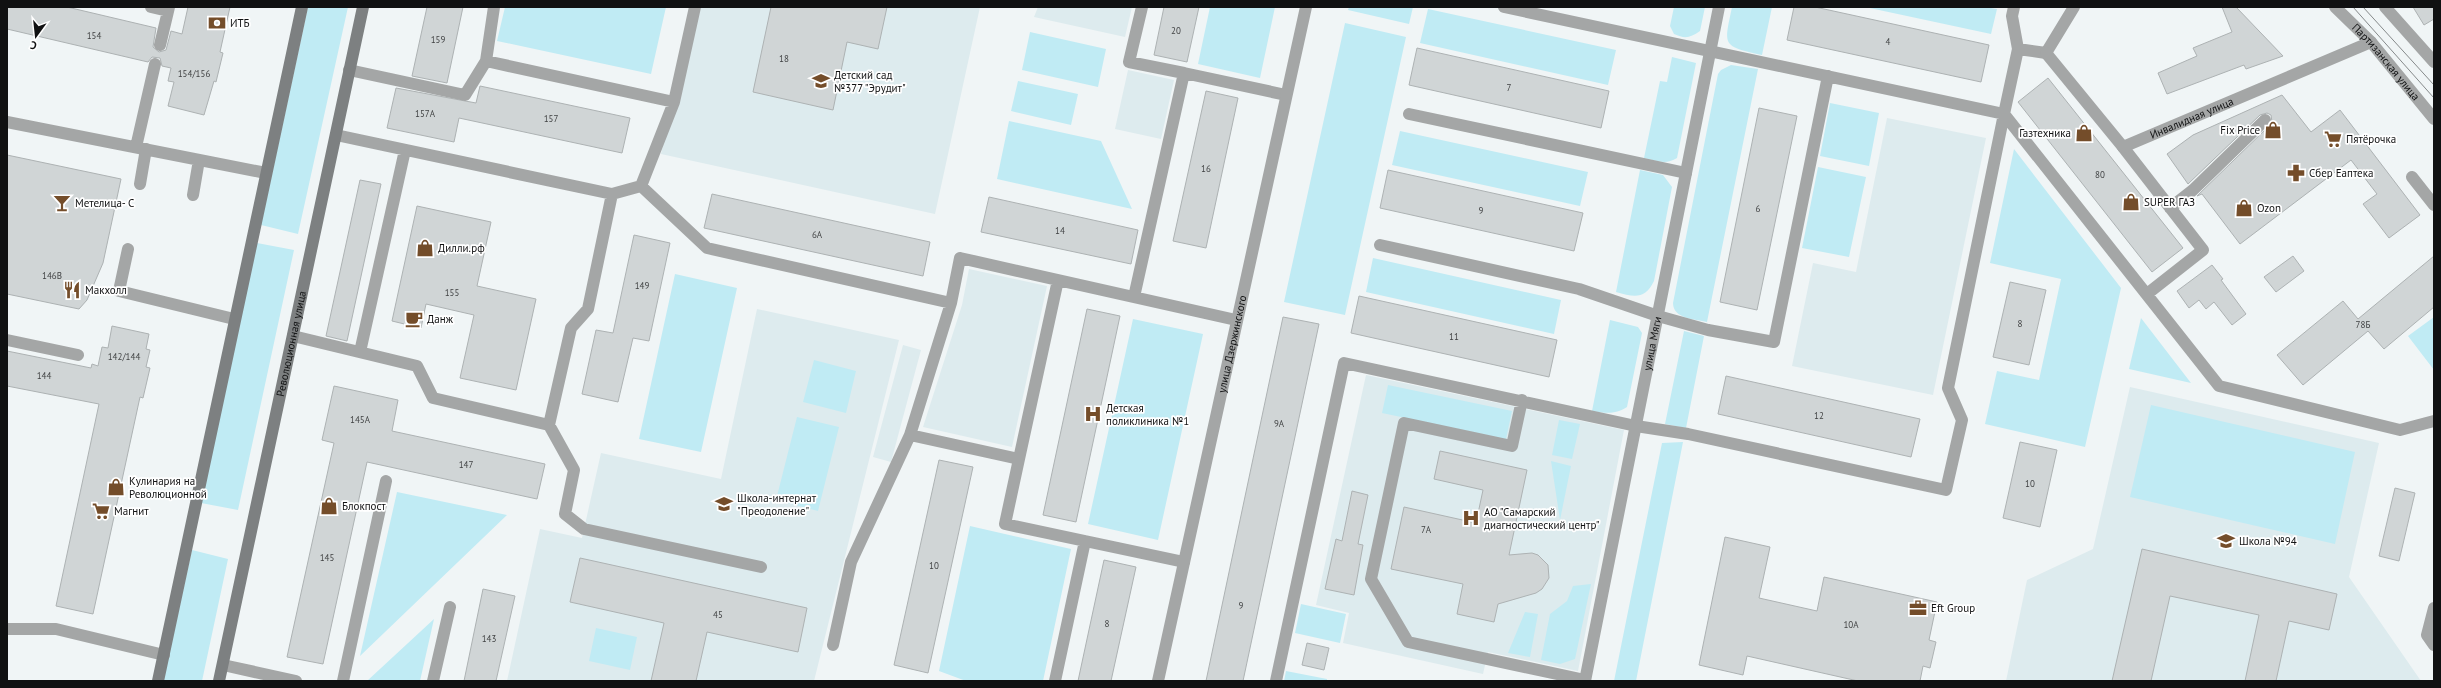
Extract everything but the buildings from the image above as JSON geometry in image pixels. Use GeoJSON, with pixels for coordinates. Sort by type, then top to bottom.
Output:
{"type":"FeatureCollection","features":[{"type":"Feature","properties":{"kind":"main road"},"geometry":{"type":"LineString","coordinates":[[158,681],[234,319],[302,7]]}},
{"type":"Feature","properties":{"kind":"main road","name":"Революционная улица"},"geometry":{"type":"LineString","coordinates":[[219,681],[363,7]]}},
{"type":"Feature","properties":{"kind":"street"},"geometry":{"type":"LineString","coordinates":[[151,7],[168,9],[160,45]]}},
{"type":"Feature","properties":{"kind":"street"},"geometry":{"type":"LineString","coordinates":[[349,70],[465,95],[486,61],[494,7]]}},
{"type":"Feature","properties":{"kind":"street"},"geometry":{"type":"LineString","coordinates":[[641,186],[674,102],[695,7]]}},
{"type":"Feature","properties":{"kind":"street"},"geometry":{"type":"LineString","coordinates":[[1142,7],[1129,62],[1286,95]]}},
{"type":"Feature","properties":{"kind":"street","name":"улица Дзержинского"},"geometry":{"type":"LineString","coordinates":[[1158,681],[1236,320],[1306,7]]}},
{"type":"Feature","properties":{"kind":"street"},"geometry":{"type":"LineString","coordinates":[[1504,7],[2004,114],[2219,386],[2400,430],[2434,421]]}},
{"type":"Feature","properties":{"kind":"street","name":"улица Мяги"},"geometry":{"type":"LineString","coordinates":[[1585,680],[1719,7]]}},
{"type":"Feature","properties":{"kind":"street"},"geometry":{"type":"LineString","coordinates":[[1276,681],[1344,363],[1522,400],[1636,426],[1688,434],[1946,490],[1962,420],[1948,388],[2018,49],[2012,16],[2014,7]]}},
{"type":"Feature","properties":{"kind":"street"},"geometry":{"type":"LineString","coordinates":[[2046,53],[2074,7]]}},
{"type":"Feature","properties":{"kind":"street","name":"Партизанская улица"},"geometry":{"type":"LineString","coordinates":[[2335,7],[2372,42],[2434,119]]}},
{"type":"Feature","properties":{"kind":"street"},"geometry":{"type":"LineString","coordinates":[[2385,7],[2432,55]]}},
{"type":"Feature","properties":{"kind":"street","name":"Инвалидная улица"},"geometry":{"type":"LineString","coordinates":[[2123,147],[2372,42]]}},
{"type":"Feature","properties":{"kind":"street"},"geometry":{"type":"LineString","coordinates":[[2018,49],[2046,53],[2123,147],[2203,250],[2147,294]]}},
{"type":"Feature","properties":{"kind":"street"},"geometry":{"type":"LineString","coordinates":[[486,61],[674,102]]}},
{"type":"Feature","properties":{"kind":"street"},"geometry":{"type":"LineString","coordinates":[[140,184],[141,148],[155,64]]}},
{"type":"Feature","properties":{"kind":"street"},"geometry":{"type":"LineString","coordinates":[[1134,297],[1184,74]]}},
{"type":"Feature","properties":{"kind":"street"},"geometry":{"type":"LineString","coordinates":[[1380,245],[1579,290],[1658,316],[1708,330],[1774,342],[1828,76]]}},
{"type":"Feature","properties":{"kind":"street"},"geometry":{"type":"LineString","coordinates":[[1409,114],[1686,173]]}},
{"type":"Feature","properties":{"kind":"street"},"geometry":{"type":"LineString","coordinates":[[2170,208],[2193,190],[2265,120]]}},
{"type":"Feature","properties":{"kind":"street"},"geometry":{"type":"LineString","coordinates":[[7,122],[266,173]]}},
{"type":"Feature","properties":{"kind":"street"},"geometry":{"type":"LineString","coordinates":[[336,135],[612,194],[641,186]]}},
{"type":"Feature","properties":{"kind":"street"},"geometry":{"type":"LineString","coordinates":[[360,352],[405,150]]}},
{"type":"Feature","properties":{"kind":"street"},"geometry":{"type":"LineString","coordinates":[[193,195],[199,160]]}},
{"type":"Feature","properties":{"kind":"street"},"geometry":{"type":"LineString","coordinates":[[2412,177],[2434,205]]}},
{"type":"Feature","properties":{"kind":"street"},"geometry":{"type":"LineString","coordinates":[[641,186],[708,248],[952,303]]}},
{"type":"Feature","properties":{"kind":"street"},"geometry":{"type":"LineString","coordinates":[[612,194],[588,309],[571,328],[549,425],[574,470],[565,514],[584,529],[760,567]]}},
{"type":"Feature","properties":{"kind":"street"},"geometry":{"type":"LineString","coordinates":[[128,249],[119,291],[234,319]]}},
{"type":"Feature","properties":{"kind":"street"},"geometry":{"type":"LineString","coordinates":[[833,646],[851,562],[910,435],[952,303],[960,258],[1236,320]]}},
{"type":"Feature","properties":{"kind":"street"},"geometry":{"type":"LineString","coordinates":[[1058,280],[1005,524],[1184,562]]}},
{"type":"Feature","properties":{"kind":"street"},"geometry":{"type":"LineString","coordinates":[[293,336],[417,366],[433,398],[549,425]]}},
{"type":"Feature","properties":{"kind":"street"},"geometry":{"type":"LineString","coordinates":[[7,340],[78,355]]}},
{"type":"Feature","properties":{"kind":"street"},"geometry":{"type":"LineString","coordinates":[[1522,400],[1512,446],[1404,423],[1371,579],[1408,642],[1585,680]]}},
{"type":"Feature","properties":{"kind":"street"},"geometry":{"type":"LineString","coordinates":[[910,435],[1019,459]]}},
{"type":"Feature","properties":{"kind":"street"},"geometry":{"type":"LineString","coordinates":[[343,681],[386,481]]}},
{"type":"Feature","properties":{"kind":"street"},"geometry":{"type":"LineString","coordinates":[[1055,681],[1085,541]]}},
{"type":"Feature","properties":{"kind":"street"},"geometry":{"type":"LineString","coordinates":[[433,681],[450,607]]}},
{"type":"Feature","properties":{"kind":"street"},"geometry":{"type":"LineString","coordinates":[[2434,608],[2427,635],[2434,645]]}},
{"type":"Feature","properties":{"kind":"street"},"geometry":{"type":"LineString","coordinates":[[7,629],[56,629],[164,655]]}},
{"type":"Feature","properties":{"kind":"street"},"geometry":{"type":"LineString","coordinates":[[223,665],[296,681]]}},
{"type":"Feature","properties":{"kind":"shaded area"},"geometry":{"type":"Polygon","coordinates":[[[308,7],[348,7],[298,234],[261,225],[308,7]]]}},
{"type":"Feature","properties":{"kind":"shaded area"},"geometry":{"type":"Polygon","coordinates":[[[505,7],[666,7],[651,74],[497,41],[505,7]]]}},
{"type":"Feature","properties":{"kind":"shaded area","name":"Детский сад №377 \"Эрудит\""},"geometry":{"type":"Polygon","coordinates":[[[693,7],[980,7],[935,214],[661,154],[693,7]]]}},
{"type":"Feature","properties":{"kind":"shaded area"},"geometry":{"type":"Polygon","coordinates":[[[1038,7],[1132,7],[1125,37],[1034,17],[1038,7]]]}},
{"type":"Feature","properties":{"kind":"shaded area"},"geometry":{"type":"Polygon","coordinates":[[[1210,7],[1275,7],[1260,78],[1198,64],[1210,7]]]}},
{"type":"Feature","properties":{"kind":"shaded area"},"geometry":{"type":"Polygon","coordinates":[[[1349,7],[1413,7],[1409,24],[1348,10],[1349,7]]]}},
{"type":"Feature","properties":{"kind":"shaded area"},"geometry":{"type":"Polygon","coordinates":[[[1674,7],[1705,7],[1700,31],[1687,37],[1681,37],[1674,34],[1670,26],[1674,7]]]}},
{"type":"Feature","properties":{"kind":"shaded area"},"geometry":{"type":"Polygon","coordinates":[[[1732,7],[1772,7],[1762,55],[1739,49],[1732,46],[1729,42],[1727,37],[1732,7]]]}},
{"type":"Feature","properties":{"kind":"shaded area"},"geometry":{"type":"Polygon","coordinates":[[[1865,7],[1985,7],[1997,9],[1991,34],[1865,7]]]}},
{"type":"Feature","properties":{"kind":"shaded area"},"geometry":{"type":"Polygon","coordinates":[[[1428,9],[1616,50],[1608,85],[1420,43],[1428,9]]]}},
{"type":"Feature","properties":{"kind":"shaded area"},"geometry":{"type":"Polygon","coordinates":[[[1345,23],[1406,37],[1345,315],[1284,302],[1345,23]]]}},
{"type":"Feature","properties":{"kind":"shaded area"},"geometry":{"type":"Polygon","coordinates":[[[1030,32],[1106,49],[1098,87],[1022,70],[1030,32]]]}},
{"type":"Feature","properties":{"kind":"shaded area"},"geometry":{"type":"Polygon","coordinates":[[[1672,57],[1696,63],[1677,158],[1661,162],[1644,158],[1660,81],[1667,82],[1672,57]]]}},
{"type":"Feature","properties":{"kind":"shaded area"},"geometry":{"type":"Polygon","coordinates":[[[1731,65],[1758,69],[1707,322],[1691,319],[1681,315],[1674,308],[1673,303],[1718,74],[1721,70],[1731,65]]]}},
{"type":"Feature","properties":{"kind":"shaded area"},"geometry":{"type":"Polygon","coordinates":[[[1128,70],[1174,80],[1161,139],[1115,129],[1128,70]]]}},
{"type":"Feature","properties":{"kind":"shaded area"},"geometry":{"type":"Polygon","coordinates":[[[1018,81],[1078,94],[1071,125],[1011,111],[1018,81]]]}},
{"type":"Feature","properties":{"kind":"shaded area"},"geometry":{"type":"Polygon","coordinates":[[[1830,103],[1879,113],[1869,166],[1820,156],[1830,103]]]}},
{"type":"Feature","properties":{"kind":"shaded area"},"geometry":{"type":"Polygon","coordinates":[[[1887,118],[1986,138],[1933,395],[1792,366],[1813,263],[1856,272],[1887,118]]]}},
{"type":"Feature","properties":{"kind":"shaded area"},"geometry":{"type":"Polygon","coordinates":[[[1009,121],[1101,141],[1132,209],[997,179],[1009,121]]]}},
{"type":"Feature","properties":{"kind":"shaded area"},"geometry":{"type":"Polygon","coordinates":[[[1400,131],[1588,172],[1580,206],[1392,165],[1400,131]]]}},
{"type":"Feature","properties":{"kind":"shaded area"},"geometry":{"type":"Polygon","coordinates":[[[2014,149],[2121,288],[2085,447],[1985,424],[1997,371],[2039,380],[2061,279],[1990,263],[2014,149]]]}},
{"type":"Feature","properties":{"kind":"shaded area"},"geometry":{"type":"Polygon","coordinates":[[[1818,167],[1866,177],[1849,257],[1802,248],[1818,167]]]}},
{"type":"Feature","properties":{"kind":"shaded area"},"geometry":{"type":"Polygon","coordinates":[[[1640,170],[1663,175],[1672,187],[1654,281],[1651,287],[1643,294],[1634,296],[1616,292],[1640,170]]]}},
{"type":"Feature","properties":{"kind":"shaded area"},"geometry":{"type":"Polygon","coordinates":[[[257,243],[294,250],[238,510],[201,503],[257,243]]]}},
{"type":"Feature","properties":{"kind":"shaded area"},"geometry":{"type":"Polygon","coordinates":[[[1373,258],[1561,300],[1554,334],[1366,292],[1373,258]]]}},
{"type":"Feature","properties":{"kind":"shaded area"},"geometry":{"type":"Polygon","coordinates":[[[969,269],[1047,286],[1012,447],[923,427],[962,305],[969,269]]]}},
{"type":"Feature","properties":{"kind":"shaded area"},"geometry":{"type":"Polygon","coordinates":[[[675,274],[737,288],[701,452],[639,439],[675,274]]]}},
{"type":"Feature","properties":{"kind":"shaded area","name":"Школа-интернат \"Преодоление\""},"geometry":{"type":"Polygon","coordinates":[[[757,309],[899,340],[814,681],[507,681],[540,529],[582,538],[601,453],[721,479],[757,309]]]}},
{"type":"Feature","properties":{"kind":"shaded area"},"geometry":{"type":"Polygon","coordinates":[[[2434,317],[2434,370],[2408,336],[2434,317]]]}},
{"type":"Feature","properties":{"kind":"shaded area"},"geometry":{"type":"Polygon","coordinates":[[[2141,318],[2191,383],[2129,369],[2141,318]]]}},
{"type":"Feature","properties":{"kind":"shaded area"},"geometry":{"type":"Polygon","coordinates":[[[1133,319],[1203,334],[1158,540],[1088,524],[1133,319]]]}},
{"type":"Feature","properties":{"kind":"shaded area"},"geometry":{"type":"Polygon","coordinates":[[[1610,320],[1638,327],[1642,333],[1627,407],[1623,410],[1606,413],[1592,411],[1610,320]]]}},
{"type":"Feature","properties":{"kind":"shaded area"},"geometry":{"type":"Polygon","coordinates":[[[1684,331],[1704,336],[1686,428],[1665,424],[1684,331]]]}},
{"type":"Feature","properties":{"kind":"shaded area"},"geometry":{"type":"Polygon","coordinates":[[[903,345],[921,350],[891,462],[873,457],[903,345]]]}},
{"type":"Feature","properties":{"kind":"shaded area"},"geometry":{"type":"Polygon","coordinates":[[[814,360],[856,371],[846,413],[803,402],[814,360]]]}},
{"type":"Feature","properties":{"kind":"shaded area","name":"АО \"Самарский диагностический центр\""},"geometry":{"type":"Polygon","coordinates":[[[1366,375],[1624,430],[1578,671],[1488,652],[1483,674],[1343,643],[1349,613],[1316,605],[1366,375]]]}},
{"type":"Feature","properties":{"kind":"shaded area"},"geometry":{"type":"Polygon","coordinates":[[[1388,385],[1512,411],[1506,439],[1382,413],[1388,385]]]}},
{"type":"Feature","properties":{"kind":"shaded area","name":"Школа №94"},"geometry":{"type":"Polygon","coordinates":[[[2130,387],[2379,443],[2349,577],[2421,681],[2006,681],[2027,580],[2093,549],[2130,387]]]}},
{"type":"Feature","properties":{"kind":"shaded area"},"geometry":{"type":"Polygon","coordinates":[[[2151,405],[2355,452],[2335,544],[2130,497],[2151,405]]]}},
{"type":"Feature","properties":{"kind":"shaded area"},"geometry":{"type":"Polygon","coordinates":[[[797,417],[839,427],[818,511],[776,500],[797,417]]]}},
{"type":"Feature","properties":{"kind":"shaded area"},"geometry":{"type":"Polygon","coordinates":[[[1559,420],[1580,424],[1572,459],[1552,455],[1559,420]]]}},
{"type":"Feature","properties":{"kind":"shaded area"},"geometry":{"type":"Polygon","coordinates":[[[1683,442],[1636,681],[1614,681],[1662,443],[1683,442]]]}},
{"type":"Feature","properties":{"kind":"shaded area"},"geometry":{"type":"Polygon","coordinates":[[[1551,461],[1571,466],[1560,520],[1551,461]]]}},
{"type":"Feature","properties":{"kind":"shaded area"},"geometry":{"type":"Polygon","coordinates":[[[397,492],[507,515],[360,656],[397,492]]]}},
{"type":"Feature","properties":{"kind":"shaded area"},"geometry":{"type":"Polygon","coordinates":[[[970,526],[1071,549],[1043,681],[966,681],[939,671],[970,526]]]}},
{"type":"Feature","properties":{"kind":"shaded area"},"geometry":{"type":"Polygon","coordinates":[[[192,550],[228,559],[202,681],[163,681],[192,550]]]}},
{"type":"Feature","properties":{"kind":"shaded area"},"geometry":{"type":"Polygon","coordinates":[[[1591,584],[1575,659],[1560,664],[1541,660],[1550,614],[1567,601],[1573,586],[1591,584]]]}},
{"type":"Feature","properties":{"kind":"shaded area"},"geometry":{"type":"Polygon","coordinates":[[[1301,604],[1346,614],[1340,643],[1295,633],[1301,604]]]}},
{"type":"Feature","properties":{"kind":"shaded area"},"geometry":{"type":"Polygon","coordinates":[[[1525,612],[1538,614],[1530,657],[1508,653],[1525,612]]]}},
{"type":"Feature","properties":{"kind":"shaded area"},"geometry":{"type":"Polygon","coordinates":[[[434,619],[420,681],[367,681],[434,619]]]}},
{"type":"Feature","properties":{"kind":"shaded area"},"geometry":{"type":"Polygon","coordinates":[[[596,628],[637,637],[630,670],[589,661],[596,628]]]}},
{"type":"Feature","properties":{"kind":"shaded area"},"geometry":{"type":"Polygon","coordinates":[[[1286,671],[1327,679],[1327,681],[1284,681],[1286,671]]]}},
{"type":"Feature","properties":{"kind":"tram line"},"geometry":{"type":"LineString","coordinates":[[2353,7],[2434,98]]}},
{"type":"Feature","properties":{"kind":"tram line"},"geometry":{"type":"LineString","coordinates":[[2363,7],[2434,85]]}},
{"type":"Feature","properties":{"kind":"place","name":"ИТБ"},"geometry":{"type":"Point","coordinates":[217,23]}},
{"type":"Feature","properties":{"kind":"place","name":"Детский сад №377 \"Эрудит\""},"geometry":{"type":"Point","coordinates":[821,81]}},
{"type":"Feature","properties":{"kind":"place","name":"Fix Price"},"geometry":{"type":"Point","coordinates":[2273,130]}},
{"type":"Feature","properties":{"kind":"place","name":"Газтехника"},"geometry":{"type":"Point","coordinates":[2084,133]}},
{"type":"Feature","properties":{"kind":"place","name":"Пятёрочка"},"geometry":{"type":"Point","coordinates":[2333,139]}},
{"type":"Feature","properties":{"kind":"place","name":"Сбер Еаптека"},"geometry":{"type":"Point","coordinates":[2296,173]}},
{"type":"Feature","properties":{"kind":"place","name":"SUPER ГАЗ"},"geometry":{"type":"Point","coordinates":[2131,202]}},
{"type":"Feature","properties":{"kind":"place","name":"Метелица- С"},"geometry":{"type":"Point","coordinates":[62,203]}},
{"type":"Feature","properties":{"kind":"place","name":"Ozon"},"geometry":{"type":"Point","coordinates":[2244,208]}},
{"type":"Feature","properties":{"kind":"place","name":"Дилли.рф"},"geometry":{"type":"Point","coordinates":[425,248]}},
{"type":"Feature","properties":{"kind":"place","name":"Макхолл"},"geometry":{"type":"Point","coordinates":[72,290]}},
{"type":"Feature","properties":{"kind":"place","name":"Данж"},"geometry":{"type":"Point","coordinates":[414,319]}},
{"type":"Feature","properties":{"kind":"place","name":"Детская поликлиника №1"},"geometry":{"type":"Point","coordinates":[1093,414]}},
{"type":"Feature","properties":{"kind":"place","name":"Кулинария на Революционной"},"geometry":{"type":"Point","coordinates":[116,487]}},
{"type":"Feature","properties":{"kind":"place","name":"Школа-интернат \"Преодоление\""},"geometry":{"type":"Point","coordinates":[724,504]}},
{"type":"Feature","properties":{"kind":"place","name":"Блокпост"},"geometry":{"type":"Point","coordinates":[329,506]}},
{"type":"Feature","properties":{"kind":"place","name":"Магнит"},"geometry":{"type":"Point","coordinates":[101,511]}},
{"type":"Feature","properties":{"kind":"place","name":"АО \"Самарский диагностический центр\""},"geometry":{"type":"Point","coordinates":[1471,518]}},
{"type":"Feature","properties":{"kind":"place","name":"Школа №94"},"geometry":{"type":"Point","coordinates":[2226,541]}},
{"type":"Feature","properties":{"kind":"place","name":"Eft Group"},"geometry":{"type":"Point","coordinates":[1918,608]}}]}
